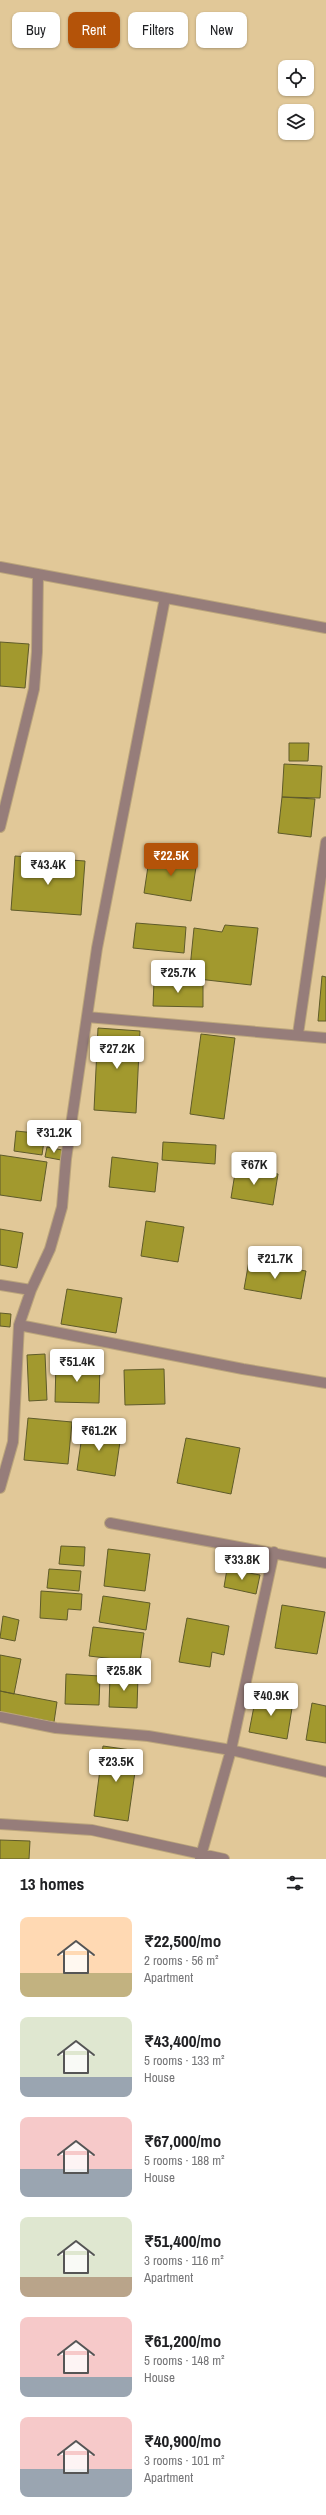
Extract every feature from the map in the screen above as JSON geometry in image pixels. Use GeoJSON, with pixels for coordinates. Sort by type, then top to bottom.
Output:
{"type":"FeatureCollection","features":[{"type":"Feature","properties":{"kind":"street"},"geometry":{"type":"LineString","coordinates":[[0,567],[326,628]]}},
{"type":"Feature","properties":{"kind":"street"},"geometry":{"type":"LineString","coordinates":[[0,827],[34,689],[37,652],[38,574]]}},
{"type":"Feature","properties":{"kind":"street"},"geometry":{"type":"LineString","coordinates":[[0,1488],[13,1442],[19,1325],[31,1290],[50,1249],[62,1207],[66,1159],[112,862],[165,598]]}},
{"type":"Feature","properties":{"kind":"street"},"geometry":{"type":"LineString","coordinates":[[298,1034],[326,842]]}},
{"type":"Feature","properties":{"kind":"street"},"geometry":{"type":"LineString","coordinates":[[87,1017],[298,1034],[326,1038]]}},
{"type":"Feature","properties":{"kind":"street"},"geometry":{"type":"LineString","coordinates":[[0,1285],[31,1290]]}},
{"type":"Feature","properties":{"kind":"street"},"geometry":{"type":"LineString","coordinates":[[19,1325],[243,1369],[326,1383]]}},
{"type":"Feature","properties":{"kind":"street"},"geometry":{"type":"LineString","coordinates":[[110,1523],[274,1552],[326,1563]]}},
{"type":"Feature","properties":{"kind":"street"},"geometry":{"type":"LineString","coordinates":[[201,1856],[230,1750],[274,1552]]}},
{"type":"Feature","properties":{"kind":"street"},"geometry":{"type":"LineString","coordinates":[[0,1717],[56,1728],[148,1736],[230,1750],[326,1772]]}},
{"type":"Feature","properties":{"kind":"street"},"geometry":{"type":"LineString","coordinates":[[0,1824],[92,1830],[201,1856],[224,1859]]}},
{"type":"Feature","properties":{"kind":"building"},"geometry":{"type":"Polygon","coordinates":[[[0,642],[29,644],[25,688],[0,686],[0,642]]]}},
{"type":"Feature","properties":{"kind":"building"},"geometry":{"type":"Polygon","coordinates":[[[289,743],[309,743],[308,761],[289,761],[289,743]]]}},
{"type":"Feature","properties":{"kind":"building"},"geometry":{"type":"Polygon","coordinates":[[[284,764],[322,766],[320,798],[282,797],[284,764]]]}},
{"type":"Feature","properties":{"kind":"building"},"geometry":{"type":"Polygon","coordinates":[[[282,797],[315,799],[311,837],[278,833],[282,797]]]}},
{"type":"Feature","properties":{"kind":"building"},"geometry":{"type":"Polygon","coordinates":[[[150,853],[197,860],[191,901],[144,893],[150,853]]]}},
{"type":"Feature","properties":{"kind":"building"},"geometry":{"type":"Polygon","coordinates":[[[15,856],[85,861],[81,915],[11,910],[15,856]]]}},
{"type":"Feature","properties":{"kind":"building"},"geometry":{"type":"Polygon","coordinates":[[[136,923],[186,927],[184,953],[133,948],[136,923]]]}},
{"type":"Feature","properties":{"kind":"building"},"geometry":{"type":"Polygon","coordinates":[[[225,925],[258,928],[251,985],[189,978],[194,928],[222,932],[225,925]]]}},
{"type":"Feature","properties":{"kind":"building"},"geometry":{"type":"Polygon","coordinates":[[[322,976],[326,977],[326,1021],[318,1021],[322,976]]]}},
{"type":"Feature","properties":{"kind":"building"},"geometry":{"type":"Polygon","coordinates":[[[154,981],[203,982],[203,1007],[153,1006],[154,981]]]}},
{"type":"Feature","properties":{"kind":"building"},"geometry":{"type":"Polygon","coordinates":[[[98,1028],[140,1031],[136,1113],[94,1110],[98,1028]]]}},
{"type":"Feature","properties":{"kind":"building"},"geometry":{"type":"Polygon","coordinates":[[[201,1034],[235,1038],[224,1119],[190,1114],[201,1034]]]}},
{"type":"Feature","properties":{"kind":"building"},"geometry":{"type":"Polygon","coordinates":[[[16,1131],[45,1134],[42,1155],[14,1151],[16,1131]]]}},
{"type":"Feature","properties":{"kind":"building"},"geometry":{"type":"Polygon","coordinates":[[[163,1142],[216,1145],[215,1164],[162,1160],[163,1142]]]}},
{"type":"Feature","properties":{"kind":"building"},"geometry":{"type":"Polygon","coordinates":[[[47,1147],[62,1150],[61,1160],[45,1157],[47,1147]]]}},
{"type":"Feature","properties":{"kind":"building"},"geometry":{"type":"Polygon","coordinates":[[[0,1155],[47,1162],[41,1201],[0,1195],[0,1155]]]}},
{"type":"Feature","properties":{"kind":"building"},"geometry":{"type":"Polygon","coordinates":[[[112,1157],[158,1163],[155,1192],[109,1187],[112,1157]]]}},
{"type":"Feature","properties":{"kind":"building"},"geometry":{"type":"Polygon","coordinates":[[[236,1167],[278,1174],[273,1205],[231,1198],[236,1167]]]}},
{"type":"Feature","properties":{"kind":"building"},"geometry":{"type":"Polygon","coordinates":[[[146,1221],[184,1227],[178,1262],[141,1256],[146,1221]]]}},
{"type":"Feature","properties":{"kind":"building"},"geometry":{"type":"Polygon","coordinates":[[[0,1229],[23,1233],[17,1268],[0,1265],[0,1229]]]}},
{"type":"Feature","properties":{"kind":"building"},"geometry":{"type":"Polygon","coordinates":[[[249,1261],[306,1271],[301,1299],[244,1289],[249,1261]]]}},
{"type":"Feature","properties":{"kind":"building"},"geometry":{"type":"Polygon","coordinates":[[[67,1289],[122,1298],[116,1333],[61,1324],[67,1289]]]}},
{"type":"Feature","properties":{"kind":"building"},"geometry":{"type":"Polygon","coordinates":[[[0,1313],[11,1314],[10,1327],[0,1326],[0,1313]]]}},
{"type":"Feature","properties":{"kind":"building"},"geometry":{"type":"Polygon","coordinates":[[[45,1354],[47,1400],[29,1401],[27,1355],[45,1354]]]}},
{"type":"Feature","properties":{"kind":"building"},"geometry":{"type":"Polygon","coordinates":[[[56,1362],[100,1364],[99,1403],[55,1402],[56,1362]]]}},
{"type":"Feature","properties":{"kind":"building"},"geometry":{"type":"Polygon","coordinates":[[[164,1369],[165,1404],[125,1405],[124,1370],[164,1369]]]}},
{"type":"Feature","properties":{"kind":"building"},"geometry":{"type":"Polygon","coordinates":[[[28,1418],[72,1422],[68,1464],[24,1460],[28,1418]]]}},
{"type":"Feature","properties":{"kind":"building"},"geometry":{"type":"Polygon","coordinates":[[[83,1429],[121,1435],[115,1476],[77,1470],[83,1429]]]}},
{"type":"Feature","properties":{"kind":"building"},"geometry":{"type":"Polygon","coordinates":[[[186,1438],[240,1448],[231,1494],[177,1483],[186,1438]]]}},
{"type":"Feature","properties":{"kind":"building"},"geometry":{"type":"Polygon","coordinates":[[[61,1546],[85,1547],[84,1566],[59,1564],[61,1546]]]}},
{"type":"Feature","properties":{"kind":"building"},"geometry":{"type":"Polygon","coordinates":[[[108,1549],[150,1554],[145,1591],[104,1586],[108,1549]]]}},
{"type":"Feature","properties":{"kind":"building"},"geometry":{"type":"Polygon","coordinates":[[[49,1569],[81,1571],[79,1591],[47,1588],[49,1569]]]}},
{"type":"Feature","properties":{"kind":"building"},"geometry":{"type":"Polygon","coordinates":[[[227,1569],[260,1575],[256,1594],[224,1587],[227,1569]]]}},
{"type":"Feature","properties":{"kind":"building"},"geometry":{"type":"Polygon","coordinates":[[[41,1591],[82,1594],[81,1610],[68,1609],[67,1620],[40,1618],[41,1591]]]}},
{"type":"Feature","properties":{"kind":"building"},"geometry":{"type":"Polygon","coordinates":[[[103,1596],[150,1603],[146,1630],[99,1622],[103,1596]]]}},
{"type":"Feature","properties":{"kind":"building"},"geometry":{"type":"Polygon","coordinates":[[[282,1605],[325,1612],[317,1654],[275,1648],[282,1605]]]}},
{"type":"Feature","properties":{"kind":"building"},"geometry":{"type":"Polygon","coordinates":[[[3,1616],[19,1620],[15,1641],[0,1638],[3,1616]]]}},
{"type":"Feature","properties":{"kind":"building"},"geometry":{"type":"Polygon","coordinates":[[[187,1618],[229,1626],[224,1655],[212,1652],[210,1667],[179,1662],[187,1618]]]}},
{"type":"Feature","properties":{"kind":"building"},"geometry":{"type":"Polygon","coordinates":[[[93,1627],[144,1633],[140,1662],[89,1656],[93,1627]]]}},
{"type":"Feature","properties":{"kind":"building"},"geometry":{"type":"Polygon","coordinates":[[[0,1655],[21,1659],[14,1694],[0,1691],[0,1655]]]}},
{"type":"Feature","properties":{"kind":"building"},"geometry":{"type":"Polygon","coordinates":[[[66,1674],[100,1676],[99,1705],[65,1704],[66,1674]]]}},
{"type":"Feature","properties":{"kind":"building"},"geometry":{"type":"Polygon","coordinates":[[[110,1675],[138,1676],[137,1708],[109,1707],[110,1675]]]}},
{"type":"Feature","properties":{"kind":"building"},"geometry":{"type":"Polygon","coordinates":[[[0,1691],[57,1702],[54,1722],[0,1712],[0,1691]]]}},
{"type":"Feature","properties":{"kind":"building"},"geometry":{"type":"Polygon","coordinates":[[[256,1696],[293,1702],[287,1739],[249,1732],[256,1696]]]}},
{"type":"Feature","properties":{"kind":"building"},"geometry":{"type":"Polygon","coordinates":[[[312,1703],[326,1706],[326,1743],[306,1740],[312,1703]]]}},
{"type":"Feature","properties":{"kind":"building"},"geometry":{"type":"Polygon","coordinates":[[[103,1746],[138,1751],[128,1821],[94,1816],[103,1746]]]}},
{"type":"Feature","properties":{"kind":"building"},"geometry":{"type":"Polygon","coordinates":[[[0,1840],[30,1841],[29,1859],[0,1859],[0,1840]]]}}]}
